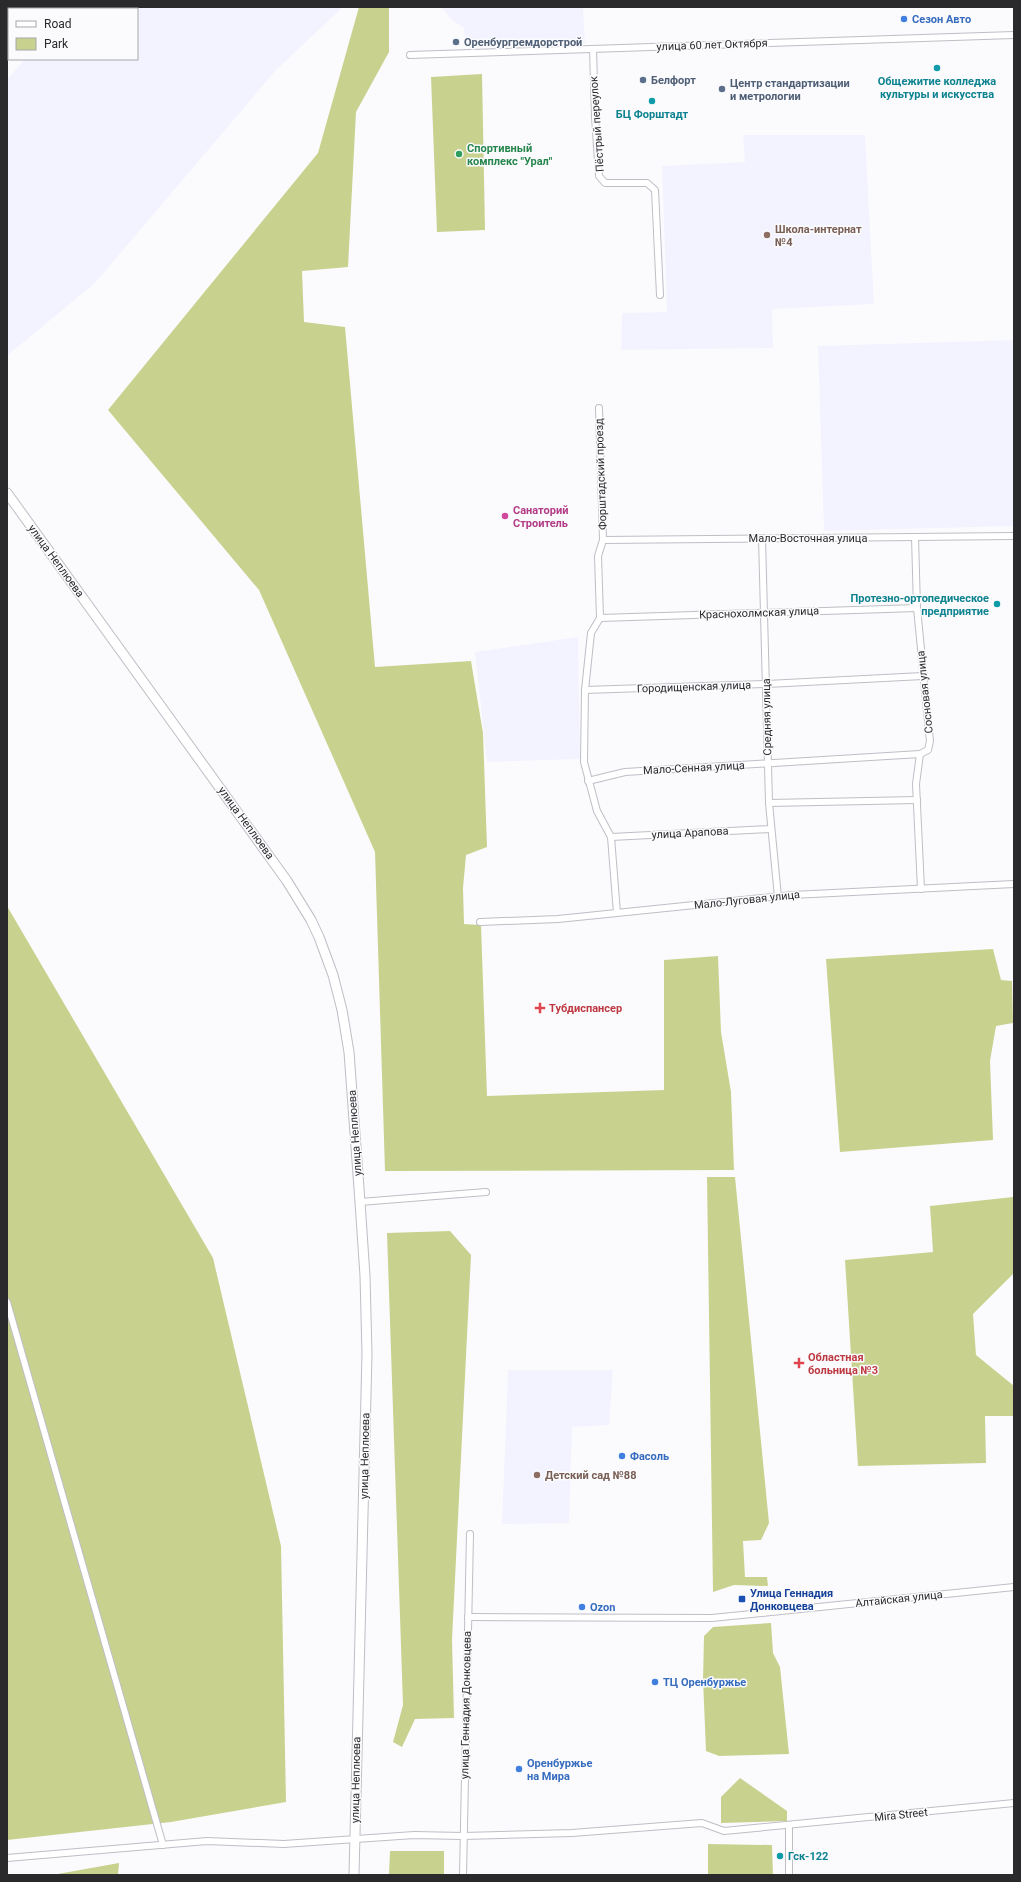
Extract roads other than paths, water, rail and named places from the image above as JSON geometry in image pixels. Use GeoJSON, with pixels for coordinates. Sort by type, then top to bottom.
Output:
{"type":"FeatureCollection","features":[{"type":"Feature","properties":{"kind":"main road","name":"улица Неплюева"},"geometry":{"type":"LineString","coordinates":[[7,494],[287,880],[310,920],[333,975],[346,1030],[365,1276],[367,1354],[354,1875]]}},
{"type":"Feature","properties":{"kind":"street","name":"улица 60 лет Октября"},"geometry":{"type":"LineString","coordinates":[[410,55],[1014,35]]}},
{"type":"Feature","properties":{"kind":"street","name":"Пёстрый переулок"},"geometry":{"type":"LineString","coordinates":[[593,49],[595,117],[599,176],[605,183],[647,183],[655,190],[660,295]]}},
{"type":"Feature","properties":{"kind":"street","name":"Форштадский проезд"},"geometry":{"type":"LineString","coordinates":[[599,408],[603,540],[598,556],[600,618]]}},
{"type":"Feature","properties":{"kind":"street","name":"Мало-Восточная улица"},"geometry":{"type":"LineString","coordinates":[[603,540],[1014,536]]}},
{"type":"Feature","properties":{"kind":"street","name":"Сосновая улица"},"geometry":{"type":"LineString","coordinates":[[915,537],[917,608],[930,741],[928,750],[920,754],[916,784],[921,889]]}},
{"type":"Feature","properties":{"kind":"street","name":"Средняя улица"},"geometry":{"type":"LineString","coordinates":[[762,538],[770,829],[778,896]]}},
{"type":"Feature","properties":{"kind":"street","name":"Краснохолмская улица"},"geometry":{"type":"LineString","coordinates":[[600,618],[917,608]]}},
{"type":"Feature","properties":{"kind":"street"},"geometry":{"type":"LineString","coordinates":[[600,618],[591,633],[584,690],[584,762],[598,813],[610,837],[617,913]]}},
{"type":"Feature","properties":{"kind":"street","name":"Городищенская улица"},"geometry":{"type":"LineString","coordinates":[[584,690],[767,684],[923,676]]}},
{"type":"Feature","properties":{"kind":"street","name":"Мало-Сенная улица"},"geometry":{"type":"LineString","coordinates":[[588,781],[625,772],[920,754]]}},
{"type":"Feature","properties":{"kind":"street"},"geometry":{"type":"LineString","coordinates":[[769,803],[917,800]]}},
{"type":"Feature","properties":{"kind":"street","name":"улица Арапова"},"geometry":{"type":"LineString","coordinates":[[610,837],[770,829]]}},
{"type":"Feature","properties":{"kind":"street","name":"Мало-Луговая улица"},"geometry":{"type":"LineString","coordinates":[[480,922],[558,919],[778,896],[1014,884]]}},
{"type":"Feature","properties":{"kind":"street"},"geometry":{"type":"LineString","coordinates":[[360,1202],[486,1192]]}},
{"type":"Feature","properties":{"kind":"street"},"geometry":{"type":"LineString","coordinates":[[7,1302],[163,1845]]}},
{"type":"Feature","properties":{"kind":"street","name":"улица Геннадия Донковцева"},"geometry":{"type":"LineString","coordinates":[[463,1875],[470,1534]]}},
{"type":"Feature","properties":{"kind":"street","name":"Алтайская улица"},"geometry":{"type":"LineString","coordinates":[[468,1617],[696,1618],[1014,1587]]}},
{"type":"Feature","properties":{"kind":"street","name":"Mira Street"},"geometry":{"type":"LineString","coordinates":[[7,1858],[207,1841],[284,1844],[354,1838],[572,1833],[702,1823],[724,1832],[1014,1803]]}},
{"type":"Feature","properties":{"kind":"street"},"geometry":{"type":"LineString","coordinates":[[788,1826],[789,1875]]}},
{"type":"Feature","properties":{"kind":"place","name":"Сезон Авто"},"geometry":{"type":"Point","coordinates":[904,19]}},
{"type":"Feature","properties":{"kind":"place","name":"Оренбургремдорстрой"},"geometry":{"type":"Point","coordinates":[456,42]}},
{"type":"Feature","properties":{"kind":"place","name":"Общежитие колледжа культуры и искусства"},"geometry":{"type":"Point","coordinates":[937,68]}},
{"type":"Feature","properties":{"kind":"place","name":"Белфорт"},"geometry":{"type":"Point","coordinates":[643,80]}},
{"type":"Feature","properties":{"kind":"place","name":"Центр стандартизации и метрологии"},"geometry":{"type":"Point","coordinates":[722,89]}},
{"type":"Feature","properties":{"kind":"place","name":"БЦ Форштадт"},"geometry":{"type":"Point","coordinates":[652,101]}},
{"type":"Feature","properties":{"kind":"place","name":"Спортивный комплекс \"Урал\""},"geometry":{"type":"Point","coordinates":[459,154]}},
{"type":"Feature","properties":{"kind":"place","name":"Школа-интернат №4"},"geometry":{"type":"Point","coordinates":[767,235]}},
{"type":"Feature","properties":{"kind":"place","name":"Санаторий Строитель"},"geometry":{"type":"Point","coordinates":[505,516]}},
{"type":"Feature","properties":{"kind":"place","name":"Протезно-ортопедическое предприятие"},"geometry":{"type":"Point","coordinates":[997,604]}},
{"type":"Feature","properties":{"kind":"place","name":"Тубдиспансер"},"geometry":{"type":"Point","coordinates":[540,1008]}},
{"type":"Feature","properties":{"kind":"place","name":"Областная больница №3"},"geometry":{"type":"Point","coordinates":[799,1363]}},
{"type":"Feature","properties":{"kind":"place","name":"Фасоль"},"geometry":{"type":"Point","coordinates":[622,1456]}},
{"type":"Feature","properties":{"kind":"place","name":"Детский сад №88"},"geometry":{"type":"Point","coordinates":[537,1475]}},
{"type":"Feature","properties":{"kind":"place","name":"Улица Геннадия Донковцева"},"geometry":{"type":"Point","coordinates":[742,1599]}},
{"type":"Feature","properties":{"kind":"place","name":"Ozon"},"geometry":{"type":"Point","coordinates":[582,1607]}},
{"type":"Feature","properties":{"kind":"place","name":"ТЦ Оренбуржье"},"geometry":{"type":"Point","coordinates":[655,1682]}},
{"type":"Feature","properties":{"kind":"place","name":"Оренбуржье на Мира"},"geometry":{"type":"Point","coordinates":[519,1769]}},
{"type":"Feature","properties":{"kind":"place","name":"Гск-122"},"geometry":{"type":"Point","coordinates":[780,1856]}}]}
